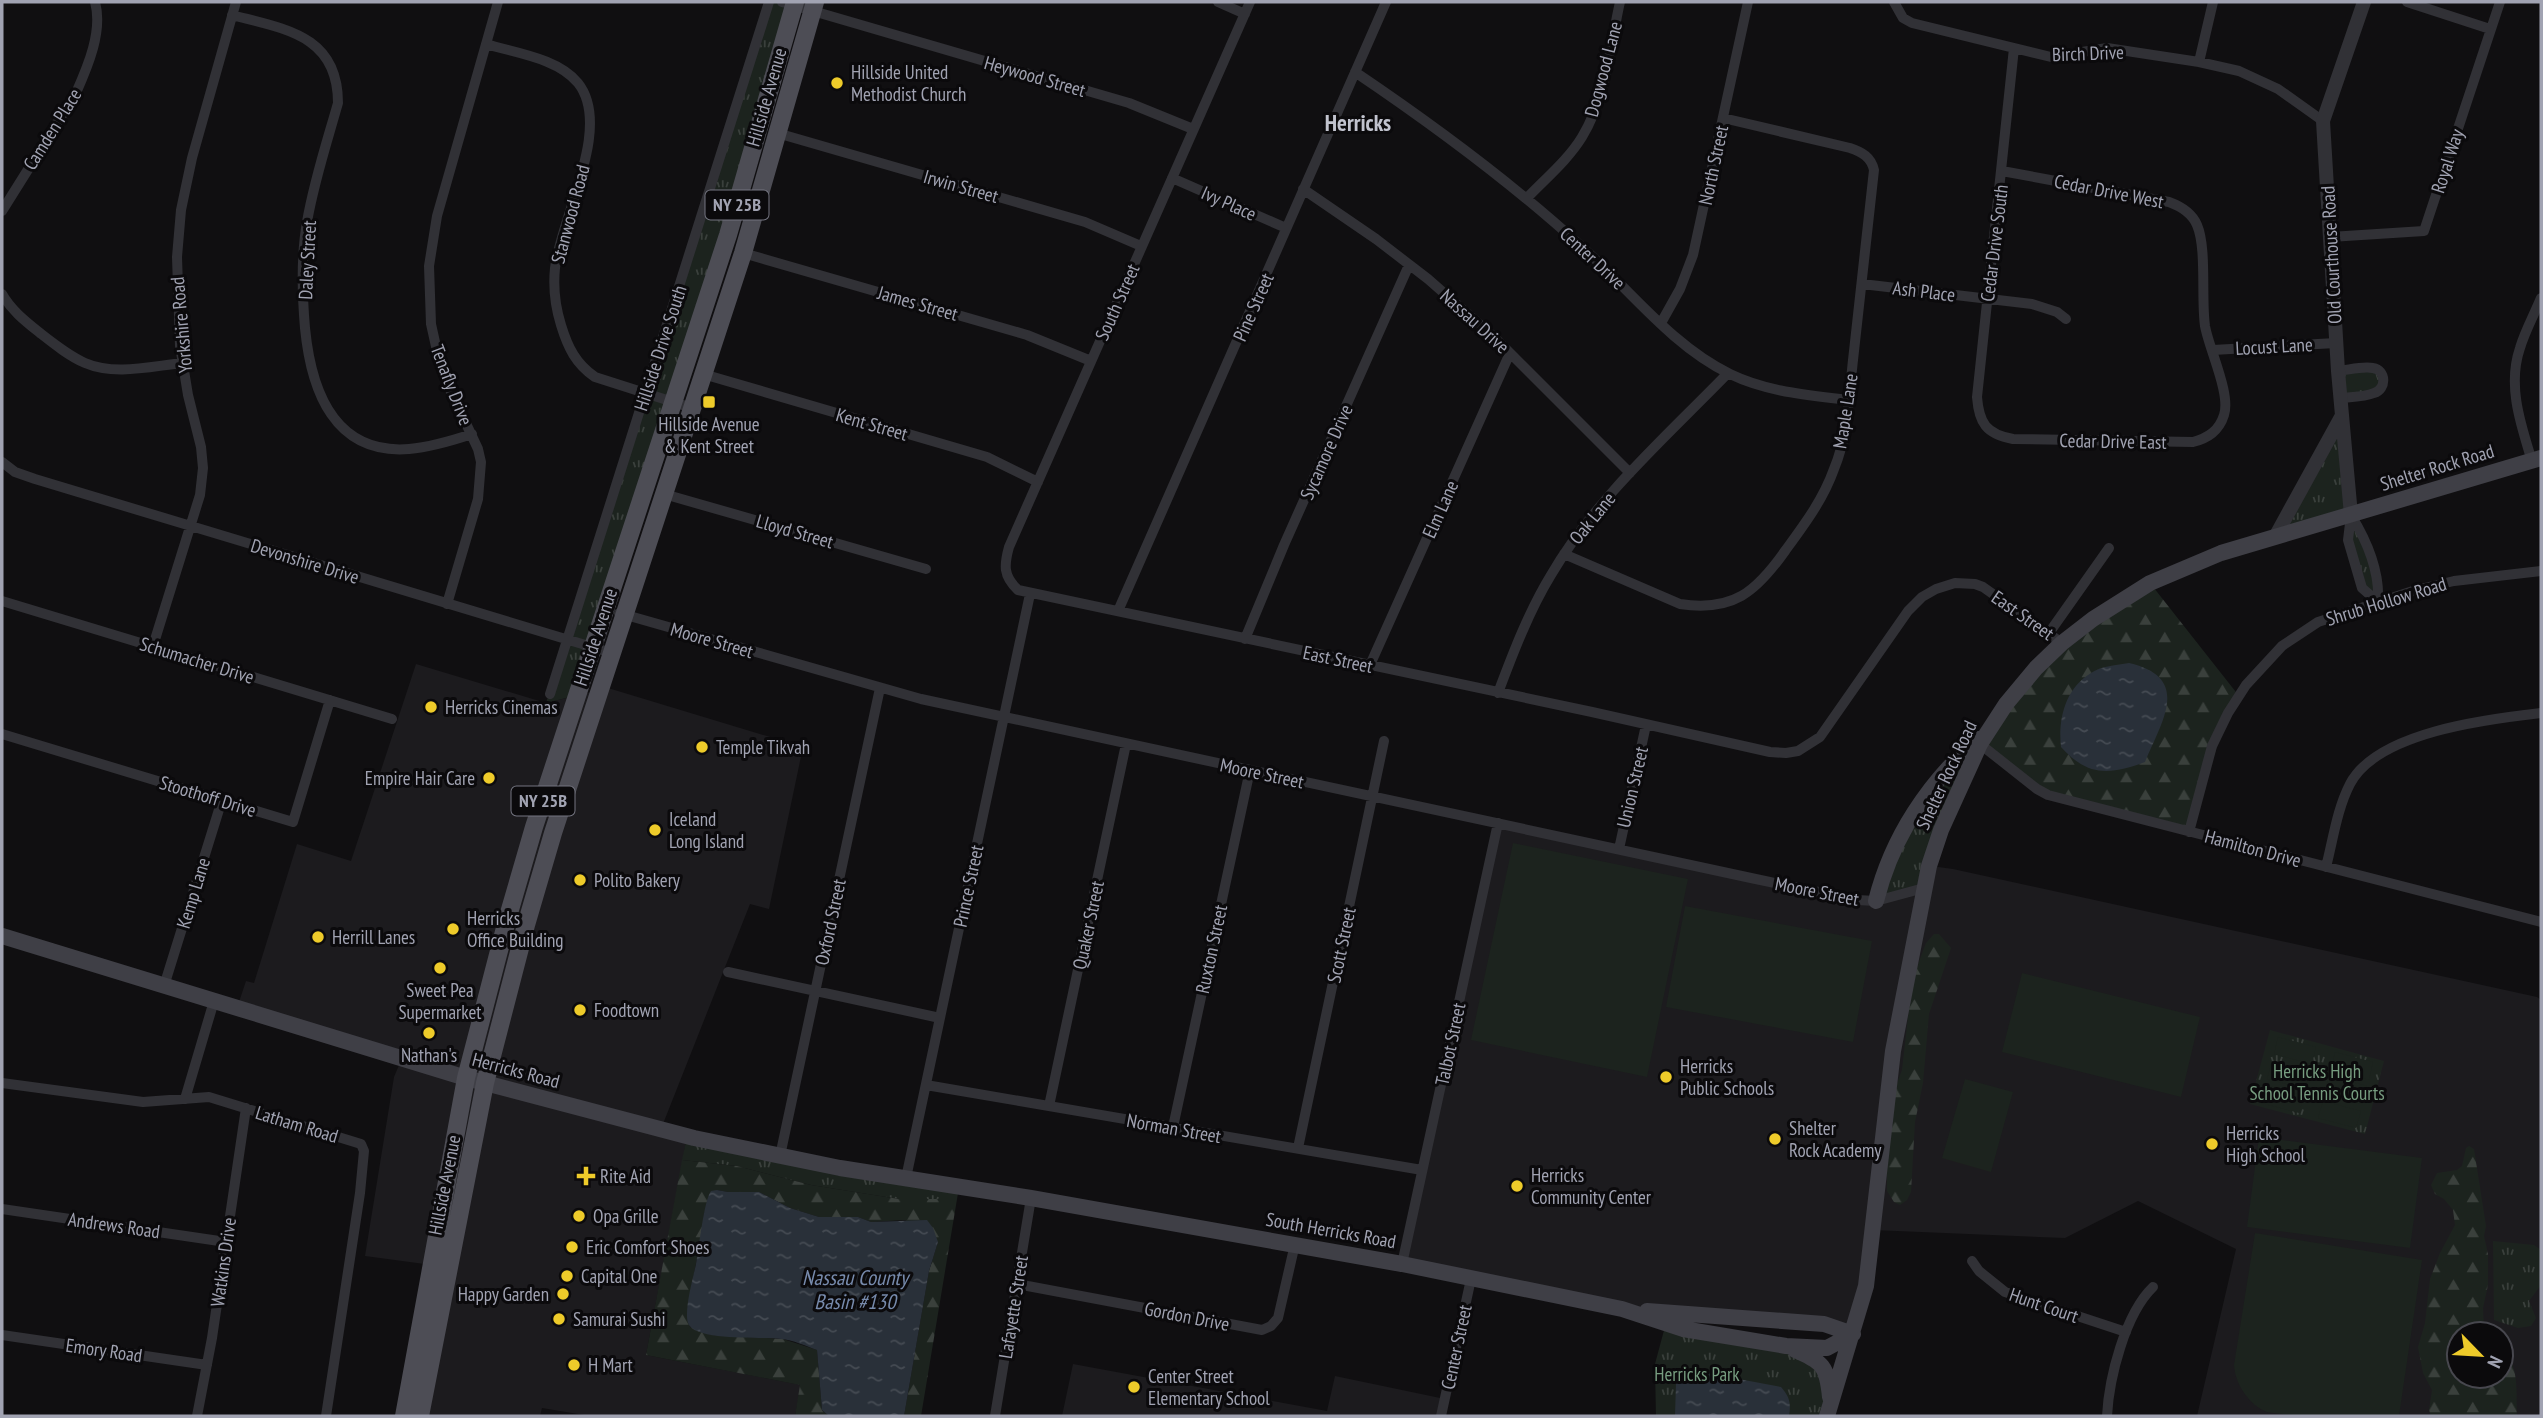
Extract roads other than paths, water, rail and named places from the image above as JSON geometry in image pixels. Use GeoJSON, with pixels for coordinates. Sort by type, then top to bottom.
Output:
{"type":"FeatureCollection","features":[{"type":"Feature","properties":{"kind":"main road","name":"Hillside Avenue"},"geometry":{"type":"LineString","coordinates":[[410,1416],[466,1078],[514,895],[728,235],[790,3]]}},
{"type":"Feature","properties":{"kind":"main road","name":"Hillside Avenue"},"geometry":{"type":"LineString","coordinates":[[410,1416],[485,1083],[526,925],[743,253],[814,7]]}},
{"type":"Feature","properties":{"kind":"main road","name":"Shelter Rock Road"},"geometry":{"type":"LineString","coordinates":[[1829,1410],[1866,1286],[1893,1051],[1924,888],[1941,830],[1983,738],[2056,638],[2093,619],[2150,583],[2221,554],[2536,459]]}},
{"type":"Feature","properties":{"kind":"main road"},"geometry":{"type":"LineString","coordinates":[[1877,901],[1889,858],[1930,789],[1963,753],[1983,738]]}},
{"type":"Feature","properties":{"kind":"main road","name":"Herricks Road"},"geometry":{"type":"LineString","coordinates":[[3,937],[466,1078],[687,1136],[780,1156],[1031,1198]]}},
{"type":"Feature","properties":{"kind":"main road","name":"South Herricks Road"},"geometry":{"type":"LineString","coordinates":[[1031,1198],[1402,1264],[1622,1309],[1684,1329],[1786,1346],[1827,1348],[1853,1334]]}},
{"type":"Feature","properties":{"kind":"main road","name":"South Herricks Road"},"geometry":{"type":"LineString","coordinates":[[1622,1309],[1824,1324],[1853,1334]]}},
{"type":"Feature","properties":{"kind":"main road"},"geometry":{"type":"LineString","coordinates":[[1786,1346],[1817,1360],[1826,1370],[1829,1410]]}},
{"type":"Feature","properties":{"kind":"street","name":"Camden Place"},"geometry":{"type":"LineString","coordinates":[[2,211],[80,85],[97,29],[95,2]]}},
{"type":"Feature","properties":{"kind":"street","name":"Yorkshire Road"},"geometry":{"type":"LineString","coordinates":[[153,646],[200,495],[203,468],[201,447],[188,395],[176,297],[181,210],[192,158],[236,2]]}},
{"type":"Feature","properties":{"kind":"street","name":"Tenafly Drive"},"geometry":{"type":"LineString","coordinates":[[447,604],[480,486],[481,462],[472,434],[447,383],[436,351],[431,324],[429,266],[437,216],[498,2]]}},
{"type":"Feature","properties":{"kind":"street","name":"Hillside Drive South"},"geometry":{"type":"LineString","coordinates":[[550,694],[769,2]]}},
{"type":"Feature","properties":{"kind":"street"},"geometry":{"type":"LineString","coordinates":[[1217,2],[1245,14]]}},
{"type":"Feature","properties":{"kind":"street","name":"South Street"},"geometry":{"type":"LineString","coordinates":[[1030,594],[1014,587],[1007,577],[1004,563],[1250,2]]}},
{"type":"Feature","properties":{"kind":"street","name":"Pine Street"},"geometry":{"type":"LineString","coordinates":[[1118,611],[1386,2]]}},
{"type":"Feature","properties":{"kind":"street","name":"Dogwood Lane"},"geometry":{"type":"LineString","coordinates":[[1527,198],[1581,139],[1591,119],[1600,92],[1620,2]]}},
{"type":"Feature","properties":{"kind":"street","name":"North Street"},"geometry":{"type":"LineString","coordinates":[[1661,323],[1680,289],[1693,256],[1748,2]]}},
{"type":"Feature","properties":{"kind":"street","name":"Birch Drive"},"geometry":{"type":"LineString","coordinates":[[1894,2],[1903,18],[1912,23],[2051,57],[2107,48],[2239,71],[2278,89],[2323,121]]}},
{"type":"Feature","properties":{"kind":"street"},"geometry":{"type":"LineString","coordinates":[[2199,62],[2213,2]]}},
{"type":"Feature","properties":{"kind":"street","name":"Old Courthouse Road"},"geometry":{"type":"LineString","coordinates":[[2351,515],[2336,343],[2323,121],[2364,2]]}},
{"type":"Feature","properties":{"kind":"street"},"geometry":{"type":"LineString","coordinates":[[2407,2],[2490,29]]}},
{"type":"Feature","properties":{"kind":"street","name":"Royal Way"},"geometry":{"type":"LineString","coordinates":[[2330,237],[2424,231],[2500,2]]}},
{"type":"Feature","properties":{"kind":"street","name":"Heywood Street"},"geometry":{"type":"LineString","coordinates":[[790,3],[814,7],[1129,103],[1193,129]]}},
{"type":"Feature","properties":{"kind":"street","name":"Daley Street"},"geometry":{"type":"LineString","coordinates":[[232,15],[285,29],[306,38],[318,47],[328,60],[338,85],[338,103],[317,177],[307,224],[303,262],[307,349],[315,384],[325,407],[349,433],[380,447],[425,447],[472,434]]}},
{"type":"Feature","properties":{"kind":"street","name":"Stanwood Road"},"geometry":{"type":"LineString","coordinates":[[486,44],[558,67],[577,82],[586,97],[591,117],[590,133],[555,266],[556,308],[565,340],[573,356],[583,369],[596,377],[692,408]]}},
{"type":"Feature","properties":{"kind":"street","name":"Cedar Drive South"},"geometry":{"type":"LineString","coordinates":[[1993,433],[1986,428],[1978,415],[1976,397],[2014,48]]}},
{"type":"Feature","properties":{"kind":"street","name":"Center Drive"},"geometry":{"type":"LineString","coordinates":[[1355,72],[1436,126],[1527,198],[1692,350],[1728,373],[1769,389],[1848,400]]}},
{"type":"Feature","properties":{"kind":"street","name":"Maple Lane"},"geometry":{"type":"LineString","coordinates":[[1564,554],[1680,604],[1716,605],[1746,593],[1766,578],[1824,493],[1842,446],[1874,170],[1868,157],[1850,148],[1723,118]]}},
{"type":"Feature","properties":{"kind":"street","name":"Irwin Street"},"geometry":{"type":"LineString","coordinates":[[777,133],[1085,222],[1141,247]]}},
{"type":"Feature","properties":{"kind":"street","name":"Cedar Drive West"},"geometry":{"type":"LineString","coordinates":[[2002,172],[2169,202],[2184,209],[2193,218],[2200,236],[2206,328],[2213,350]]}},
{"type":"Feature","properties":{"kind":"street","name":"Ivy Place"},"geometry":{"type":"LineString","coordinates":[[1172,178],[1286,228]]}},
{"type":"Feature","properties":{"kind":"street","name":"Nassau Drive"},"geometry":{"type":"LineString","coordinates":[[1303,189],[1428,279],[1510,353],[1630,472]]}},
{"type":"Feature","properties":{"kind":"street","name":"James Street"},"geometry":{"type":"LineString","coordinates":[[743,253],[1027,335],[1091,361]]}},
{"type":"Feature","properties":{"kind":"street","name":"Sycamore Drive"},"geometry":{"type":"LineString","coordinates":[[1245,639],[1409,265]]}},
{"type":"Feature","properties":{"kind":"street","name":"Ash Place"},"geometry":{"type":"LineString","coordinates":[[1862,284],[2032,304],[2057,312],[2066,319]]}},
{"type":"Feature","properties":{"kind":"street"},"geometry":{"type":"LineString","coordinates":[[2,294],[21,318],[86,364],[121,370],[183,363]]}},
{"type":"Feature","properties":{"kind":"street"},"geometry":{"type":"LineString","coordinates":[[2536,459],[2517,413],[2514,385],[2519,349],[2538,317],[2541,298]]}},
{"type":"Feature","properties":{"kind":"street","name":"Locust Lane"},"geometry":{"type":"LineString","coordinates":[[2213,350],[2336,343]]}},
{"type":"Feature","properties":{"kind":"street","name":"Cedar Drive East"},"geometry":{"type":"LineString","coordinates":[[1993,433],[2012,439],[2193,442],[2205,438],[2215,432],[2224,418],[2225,401],[2213,350]]}},
{"type":"Feature","properties":{"kind":"street","name":"Elm Lane"},"geometry":{"type":"LineString","coordinates":[[1370,666],[1510,353]]}},
{"type":"Feature","properties":{"kind":"street"},"geometry":{"type":"LineString","coordinates":[[2338,371],[2374,368],[2384,379],[2382,387],[2376,393],[2340,398]]}},
{"type":"Feature","properties":{"kind":"street","name":"Oak Lane"},"geometry":{"type":"LineString","coordinates":[[1498,693],[1536,602],[1564,554],[1599,507],[1630,472],[1728,373]]}},
{"type":"Feature","properties":{"kind":"street","name":"Kent Street"},"geometry":{"type":"LineString","coordinates":[[703,374],[987,457],[1038,482]]}},
{"type":"Feature","properties":{"kind":"street"},"geometry":{"type":"LineString","coordinates":[[2275,537],[2342,416]]}},
{"type":"Feature","properties":{"kind":"street","name":"Devonshire Drive"},"geometry":{"type":"LineString","coordinates":[[2,462],[35,479],[612,653]]}},
{"type":"Feature","properties":{"kind":"street","name":"Lloyd Street"},"geometry":{"type":"LineString","coordinates":[[664,494],[926,569]]}},
{"type":"Feature","properties":{"kind":"street"},"geometry":{"type":"LineString","coordinates":[[2351,515],[2348,540],[2362,588],[2378,602]]}},
{"type":"Feature","properties":{"kind":"street"},"geometry":{"type":"LineString","coordinates":[[2351,515],[2367,540],[2379,585],[2378,602]]}},
{"type":"Feature","properties":{"kind":"street"},"geometry":{"type":"LineString","coordinates":[[2056,638],[2109,548]]}},
{"type":"Feature","properties":{"kind":"street","name":"Shrub Hollow Road"},"geometry":{"type":"LineString","coordinates":[[2189,832],[2212,746],[2228,713],[2246,685],[2282,646],[2304,630],[2338,614],[2378,602],[2454,581],[2541,571]]}},
{"type":"Feature","properties":{"kind":"street","name":"East Street"},"geometry":{"type":"LineString","coordinates":[[1030,594],[1770,752],[1786,753],[1820,737],[1908,611],[1922,597],[1936,589],[1955,583],[1983,587],[2056,638]]}},
{"type":"Feature","properties":{"kind":"street","name":"Prince Street"},"geometry":{"type":"LineString","coordinates":[[906,1178],[1030,594]]}},
{"type":"Feature","properties":{"kind":"street","name":"Schumacher Drive"},"geometry":{"type":"LineString","coordinates":[[2,601],[393,719]]}},
{"type":"Feature","properties":{"kind":"street","name":"Moore Street"},"geometry":{"type":"LineString","coordinates":[[606,609],[880,688],[1004,717],[1857,900],[1877,901],[1924,888]]}},
{"type":"Feature","properties":{"kind":"street","name":"Oxford Street"},"geometry":{"type":"LineString","coordinates":[[780,1156],[880,688]]}},
{"type":"Feature","properties":{"kind":"street","name":"Stoothoff Drive"},"geometry":{"type":"LineString","coordinates":[[2,734],[293,822],[330,700]]}},
{"type":"Feature","properties":{"kind":"street"},"geometry":{"type":"LineString","coordinates":[[2326,867],[2350,783],[2373,758],[2397,744],[2468,723],[2541,713]]}},
{"type":"Feature","properties":{"kind":"street","name":"Union Street"},"geometry":{"type":"LineString","coordinates":[[1619,849],[1646,725]]}},
{"type":"Feature","properties":{"kind":"street","name":"Hamilton Drive"},"geometry":{"type":"LineString","coordinates":[[1983,738],[2043,793],[2541,922]]}},
{"type":"Feature","properties":{"kind":"street","name":"Scott Street"},"geometry":{"type":"LineString","coordinates":[[1298,1149],[1384,741]]}},
{"type":"Feature","properties":{"kind":"street","name":"Quaker Street"},"geometry":{"type":"LineString","coordinates":[[1049,1106],[1126,744]]}},
{"type":"Feature","properties":{"kind":"street","name":"Ruxton Street"},"geometry":{"type":"LineString","coordinates":[[1173,1127],[1250,770]]}},
{"type":"Feature","properties":{"kind":"street","name":"Kemp Lane"},"geometry":{"type":"LineString","coordinates":[[164,986],[222,800]]}},
{"type":"Feature","properties":{"kind":"street","name":"Talbot Street"},"geometry":{"type":"LineString","coordinates":[[1402,1264],[1498,823]]}},
{"type":"Feature","properties":{"kind":"street"},"geometry":{"type":"LineString","coordinates":[[728,972],[940,1018]]}},
{"type":"Feature","properties":{"kind":"street"},"geometry":{"type":"LineString","coordinates":[[185,1099],[214,1001]]}},
{"type":"Feature","properties":{"kind":"street","name":"Latham Road"},"geometry":{"type":"LineString","coordinates":[[2,1083],[143,1102],[209,1097],[356,1142],[365,1151],[326,1416]]}},
{"type":"Feature","properties":{"kind":"street","name":"Norman Street"},"geometry":{"type":"LineString","coordinates":[[926,1086],[1422,1170]]}},
{"type":"Feature","properties":{"kind":"street","name":"Watkins Drive"},"geometry":{"type":"LineString","coordinates":[[197,1416],[246,1108]]}},
{"type":"Feature","properties":{"kind":"street","name":"Lafayette Street"},"geometry":{"type":"LineString","coordinates":[[995,1416],[1031,1198]]}},
{"type":"Feature","properties":{"kind":"street","name":"Andrews Road"},"geometry":{"type":"LineString","coordinates":[[2,1209],[226,1242]]}},
{"type":"Feature","properties":{"kind":"street","name":"Gordon Drive"},"geometry":{"type":"LineString","coordinates":[[1017,1284],[1262,1330],[1271,1326],[1278,1318],[1295,1244]]}},
{"type":"Feature","properties":{"kind":"street","name":"Hunt Court"},"geometry":{"type":"LineString","coordinates":[[1972,1261],[1979,1271],[2005,1292],[2126,1332]]}},
{"type":"Feature","properties":{"kind":"street","name":"Center Street"},"geometry":{"type":"LineString","coordinates":[[1441,1416],[1471,1279]]}},
{"type":"Feature","properties":{"kind":"street"},"geometry":{"type":"LineString","coordinates":[[2107,1416],[2126,1332],[2136,1308],[2153,1287]]}},
{"type":"Feature","properties":{"kind":"street","name":"Emory Road"},"geometry":{"type":"LineString","coordinates":[[2,1335],[206,1365]]}},
{"type":"Feature","properties":{"kind":"water"},"geometry":{"type":"Polygon","coordinates":[[[2129,663],[2149,670],[2161,679],[2166,690],[2164,717],[2145,762],[2110,771],[2090,768],[2071,757],[2061,747],[2065,706],[2075,687],[2091,673],[2104,667],[2129,663]]]}},
{"type":"Feature","properties":{"kind":"water","name":"Nassau County Basin #130"},"geometry":{"type":"Polygon","coordinates":[[[711,1191],[759,1192],[790,1208],[819,1217],[858,1217],[871,1222],[927,1220],[938,1242],[929,1271],[904,1416],[829,1416],[822,1410],[817,1350],[799,1343],[772,1338],[716,1336],[693,1329],[688,1323],[688,1302],[704,1214],[708,1196],[711,1191]]]}},
{"type":"Feature","properties":{"kind":"water"},"geometry":{"type":"Polygon","coordinates":[[[1696,1371],[1781,1387],[1789,1401],[1789,1416],[1675,1416],[1676,1384],[1686,1372],[1696,1371]]]}},
{"type":"Feature","properties":{"kind":"place","name":"Hillside United Methodist Church"},"geometry":{"type":"Point","coordinates":[837,83]}},
{"type":"Feature","properties":{"kind":"place","name":"Hillside Avenue & Kent Street"},"geometry":{"type":"Point","coordinates":[709,402]}},
{"type":"Feature","properties":{"kind":"place","name":"Herricks Cinemas"},"geometry":{"type":"Point","coordinates":[431,707]}},
{"type":"Feature","properties":{"kind":"place","name":"Temple Tikvah"},"geometry":{"type":"Point","coordinates":[702,747]}},
{"type":"Feature","properties":{"kind":"place","name":"Empire Hair Care"},"geometry":{"type":"Point","coordinates":[489,778]}},
{"type":"Feature","properties":{"kind":"place","name":"Iceland Long Island"},"geometry":{"type":"Point","coordinates":[655,830]}},
{"type":"Feature","properties":{"kind":"place","name":"Polito Bakery"},"geometry":{"type":"Point","coordinates":[580,880]}},
{"type":"Feature","properties":{"kind":"place","name":"Herricks Office Building"},"geometry":{"type":"Point","coordinates":[453,929]}},
{"type":"Feature","properties":{"kind":"place","name":"Herrill Lanes"},"geometry":{"type":"Point","coordinates":[318,937]}},
{"type":"Feature","properties":{"kind":"place","name":"Sweet Pea Supermarket"},"geometry":{"type":"Point","coordinates":[440,968]}},
{"type":"Feature","properties":{"kind":"place","name":"Foodtown"},"geometry":{"type":"Point","coordinates":[580,1010]}},
{"type":"Feature","properties":{"kind":"place","name":"Nathan's"},"geometry":{"type":"Point","coordinates":[429,1033]}},
{"type":"Feature","properties":{"kind":"place","name":"Herricks Public Schools"},"geometry":{"type":"Point","coordinates":[1666,1077]}},
{"type":"Feature","properties":{"kind":"place","name":"Shelter Rock Academy"},"geometry":{"type":"Point","coordinates":[1775,1139]}},
{"type":"Feature","properties":{"kind":"place","name":"Herricks High School"},"geometry":{"type":"Point","coordinates":[2212,1144]}},
{"type":"Feature","properties":{"kind":"place","name":"Rite Aid"},"geometry":{"type":"Point","coordinates":[586,1176]}},
{"type":"Feature","properties":{"kind":"place","name":"Herricks Community Center"},"geometry":{"type":"Point","coordinates":[1517,1186]}},
{"type":"Feature","properties":{"kind":"place","name":"Opa Grille"},"geometry":{"type":"Point","coordinates":[579,1216]}},
{"type":"Feature","properties":{"kind":"place","name":"Eric Comfort Shoes"},"geometry":{"type":"Point","coordinates":[572,1247]}},
{"type":"Feature","properties":{"kind":"place","name":"Capital One"},"geometry":{"type":"Point","coordinates":[567,1276]}},
{"type":"Feature","properties":{"kind":"place","name":"Happy Garden"},"geometry":{"type":"Point","coordinates":[563,1294]}},
{"type":"Feature","properties":{"kind":"place","name":"Samurai Sushi"},"geometry":{"type":"Point","coordinates":[559,1319]}},
{"type":"Feature","properties":{"kind":"place","name":"H Mart"},"geometry":{"type":"Point","coordinates":[574,1365]}},
{"type":"Feature","properties":{"kind":"place","name":"Center Street Elementary School"},"geometry":{"type":"Point","coordinates":[1134,1387]}},
{"type":"Feature","properties":{"kind":"district","name":"Herricks"},"geometry":{"type":"Point","coordinates":[1358,123]}},
{"type":"Feature","properties":{"kind":"park label","name":"Herricks High School Tennis Courts"},"geometry":{"type":"Point","coordinates":[2317,1082]}},
{"type":"Feature","properties":{"kind":"park label","name":"Herricks Park"},"geometry":{"type":"Point","coordinates":[1697,1374]}}]}
